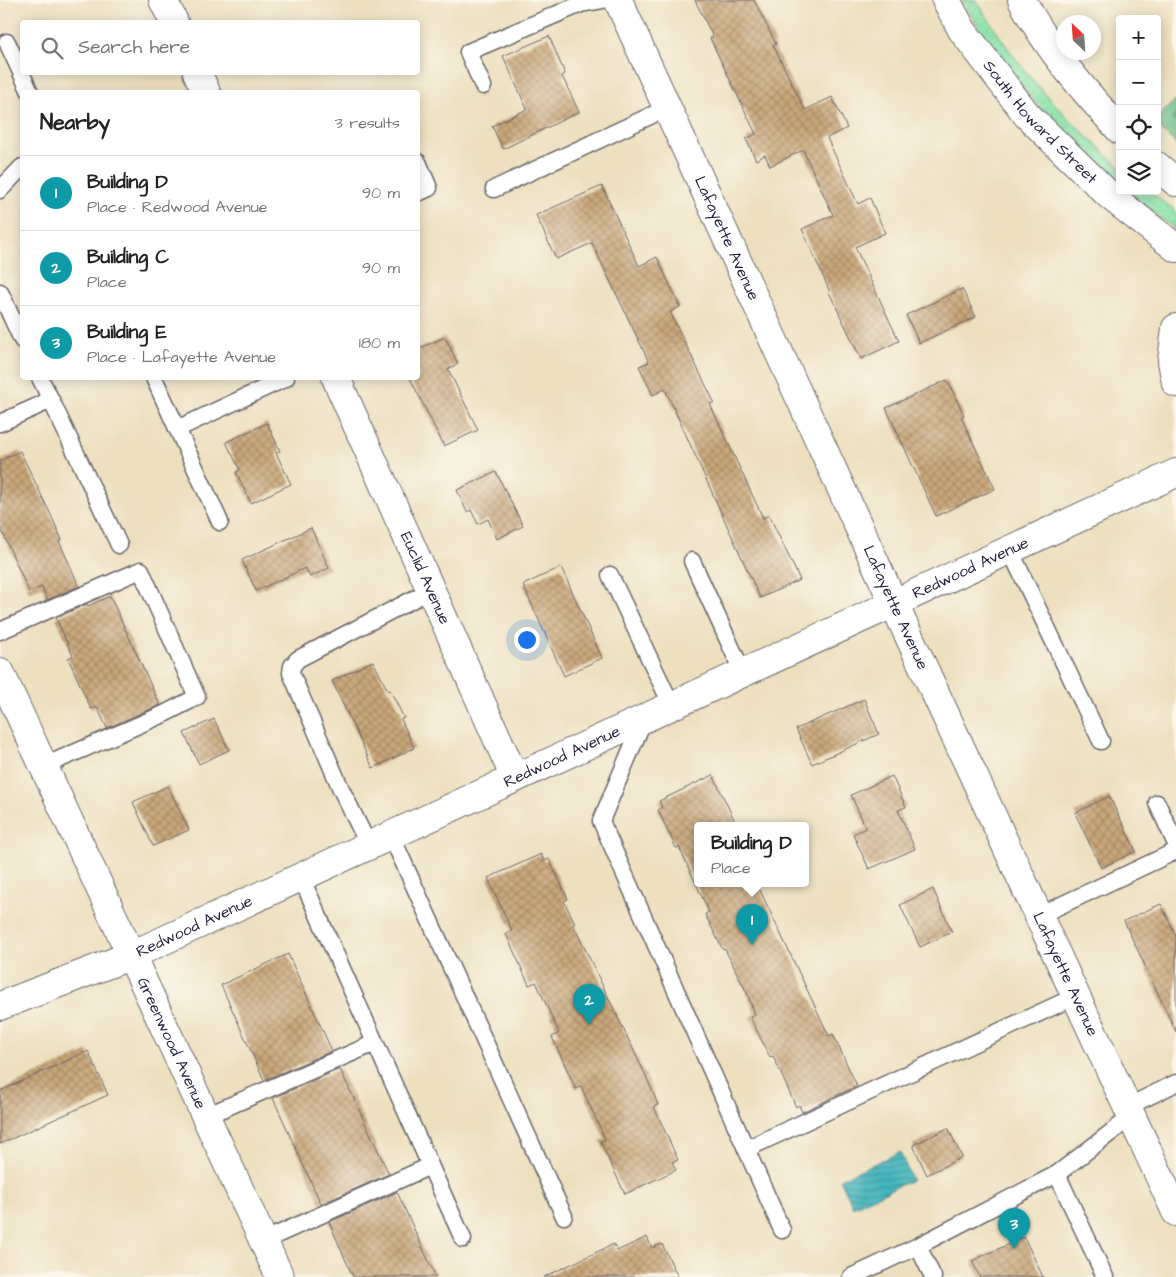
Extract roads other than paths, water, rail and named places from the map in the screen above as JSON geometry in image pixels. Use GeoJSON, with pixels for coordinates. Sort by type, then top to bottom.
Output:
{"type":"FeatureCollection","features":[{"type":"Feature","properties":{"kind":"street"},"geometry":{"type":"LineString","coordinates":[[163,0],[173,20]]}},
{"type":"Feature","properties":{"kind":"street","name":"Lafayette Avenue"},"geometry":{"type":"LineString","coordinates":[[618,0],[894,604],[1176,1212]]}},
{"type":"Feature","properties":{"kind":"street","name":"South Howard Street"},"geometry":{"type":"LineString","coordinates":[[946,0],[962,30],[1027,115],[1109,195],[1176,248]]}},
{"type":"Feature","properties":{"kind":"street"},"geometry":{"type":"LineString","coordinates":[[1022,0],[1047,41],[1080,87],[1116,126]]}},
{"type":"Feature","properties":{"kind":"street"},"geometry":{"type":"LineString","coordinates":[[198,75],[205,90]]}},
{"type":"Feature","properties":{"kind":"street"},"geometry":{"type":"LineString","coordinates":[[1161,169],[1176,182]]}},
{"type":"Feature","properties":{"kind":"street"},"geometry":{"type":"LineString","coordinates":[[1176,328],[1172,361],[1176,383]]}},
{"type":"Feature","properties":{"kind":"street","name":"Euclid Avenue"},"geometry":{"type":"LineString","coordinates":[[337,380],[515,778]]}},
{"type":"Feature","properties":{"kind":"street","name":"Redwood Avenue"},"geometry":{"type":"LineString","coordinates":[[0,1006],[132,955],[1176,473]]}},
{"type":"Feature","properties":{"kind":"street","name":"Greenwood Avenue"},"geometry":{"type":"LineString","coordinates":[[0,672],[280,1277]]}},
{"type":"Feature","properties":{"kind":"lane"},"geometry":{"type":"LineString","coordinates":[[484,86],[468,52],[581,4],[603,0]]}},
{"type":"Feature","properties":{"kind":"lane"},"geometry":{"type":"LineString","coordinates":[[7,42],[20,70]]}},
{"type":"Feature","properties":{"kind":"lane"},"geometry":{"type":"LineString","coordinates":[[22,75],[29,90]]}},
{"type":"Feature","properties":{"kind":"lane"},"geometry":{"type":"LineString","coordinates":[[494,189],[667,108]]}},
{"type":"Feature","properties":{"kind":"lane"},"geometry":{"type":"LineString","coordinates":[[420,167],[429,188],[420,192]]}},
{"type":"Feature","properties":{"kind":"lane"},"geometry":{"type":"LineString","coordinates":[[0,190],[20,169]]}},
{"type":"Feature","properties":{"kind":"lane"},"geometry":{"type":"LineString","coordinates":[[0,292],[20,336]]}},
{"type":"Feature","properties":{"kind":"lane"},"geometry":{"type":"LineString","coordinates":[[41,380],[119,545]]}},
{"type":"Feature","properties":{"kind":"lane"},"geometry":{"type":"LineString","coordinates":[[155,380],[220,522]]}},
{"type":"Feature","properties":{"kind":"lane"},"geometry":{"type":"LineString","coordinates":[[177,429],[282,380]]}},
{"type":"Feature","properties":{"kind":"lane"},"geometry":{"type":"LineString","coordinates":[[0,423],[51,400]]}},
{"type":"Feature","properties":{"kind":"lane"},"geometry":{"type":"LineString","coordinates":[[1010,550],[1101,741]]}},
{"type":"Feature","properties":{"kind":"lane"},"geometry":{"type":"LineString","coordinates":[[692,561],[743,673]]}},
{"type":"Feature","properties":{"kind":"lane"},"geometry":{"type":"LineString","coordinates":[[0,631],[141,570],[197,697],[164,714],[44,766]]}},
{"type":"Feature","properties":{"kind":"lane"},"geometry":{"type":"LineString","coordinates":[[610,575],[672,706]]}},
{"type":"Feature","properties":{"kind":"lane"},"geometry":{"type":"LineString","coordinates":[[431,590],[298,659],[292,666],[291,673],[342,789],[380,840],[564,1216]]}},
{"type":"Feature","properties":{"kind":"lane"},"geometry":{"type":"LineString","coordinates":[[644,719],[601,821],[782,1230]]}},
{"type":"Feature","properties":{"kind":"lane"},"geometry":{"type":"LineString","coordinates":[[1156,803],[1176,844]]}},
{"type":"Feature","properties":{"kind":"lane"},"geometry":{"type":"LineString","coordinates":[[1038,916],[1176,851]]}},
{"type":"Feature","properties":{"kind":"lane"},"geometry":{"type":"LineString","coordinates":[[301,877],[463,1239]]}},
{"type":"Feature","properties":{"kind":"lane"},"geometry":{"type":"LineString","coordinates":[[746,1150],[1076,996]]}},
{"type":"Feature","properties":{"kind":"lane"},"geometry":{"type":"LineString","coordinates":[[206,1116],[375,1043]]}},
{"type":"Feature","properties":{"kind":"lane"},"geometry":{"type":"LineString","coordinates":[[851,1277],[918,1246],[1057,1174],[1129,1112],[1176,1083]]}},
{"type":"Feature","properties":{"kind":"lane"},"geometry":{"type":"LineString","coordinates":[[263,1241],[430,1166]]}},
{"type":"Feature","properties":{"kind":"lane"},"geometry":{"type":"LineString","coordinates":[[1057,1174],[1105,1277]]}},
{"type":"Feature","properties":{"kind":"lane"},"geometry":{"type":"LineString","coordinates":[[918,1246],[933,1277]]}},
{"type":"Feature","properties":{"kind":"water"},"geometry":{"type":"Polygon","coordinates":[[[900,1152],[912,1180],[853,1207],[840,1179],[900,1152]]]}},
{"type":"Feature","properties":{"kind":"place","name":"Building D"},"geometry":{"type":"Point","coordinates":[752,945]}},
{"type":"Feature","properties":{"kind":"place","name":"Building C"},"geometry":{"type":"Point","coordinates":[589,1025]}},
{"type":"Feature","properties":{"kind":"place","name":"Building E"},"geometry":{"type":"Point","coordinates":[1014,1249]}}]}
